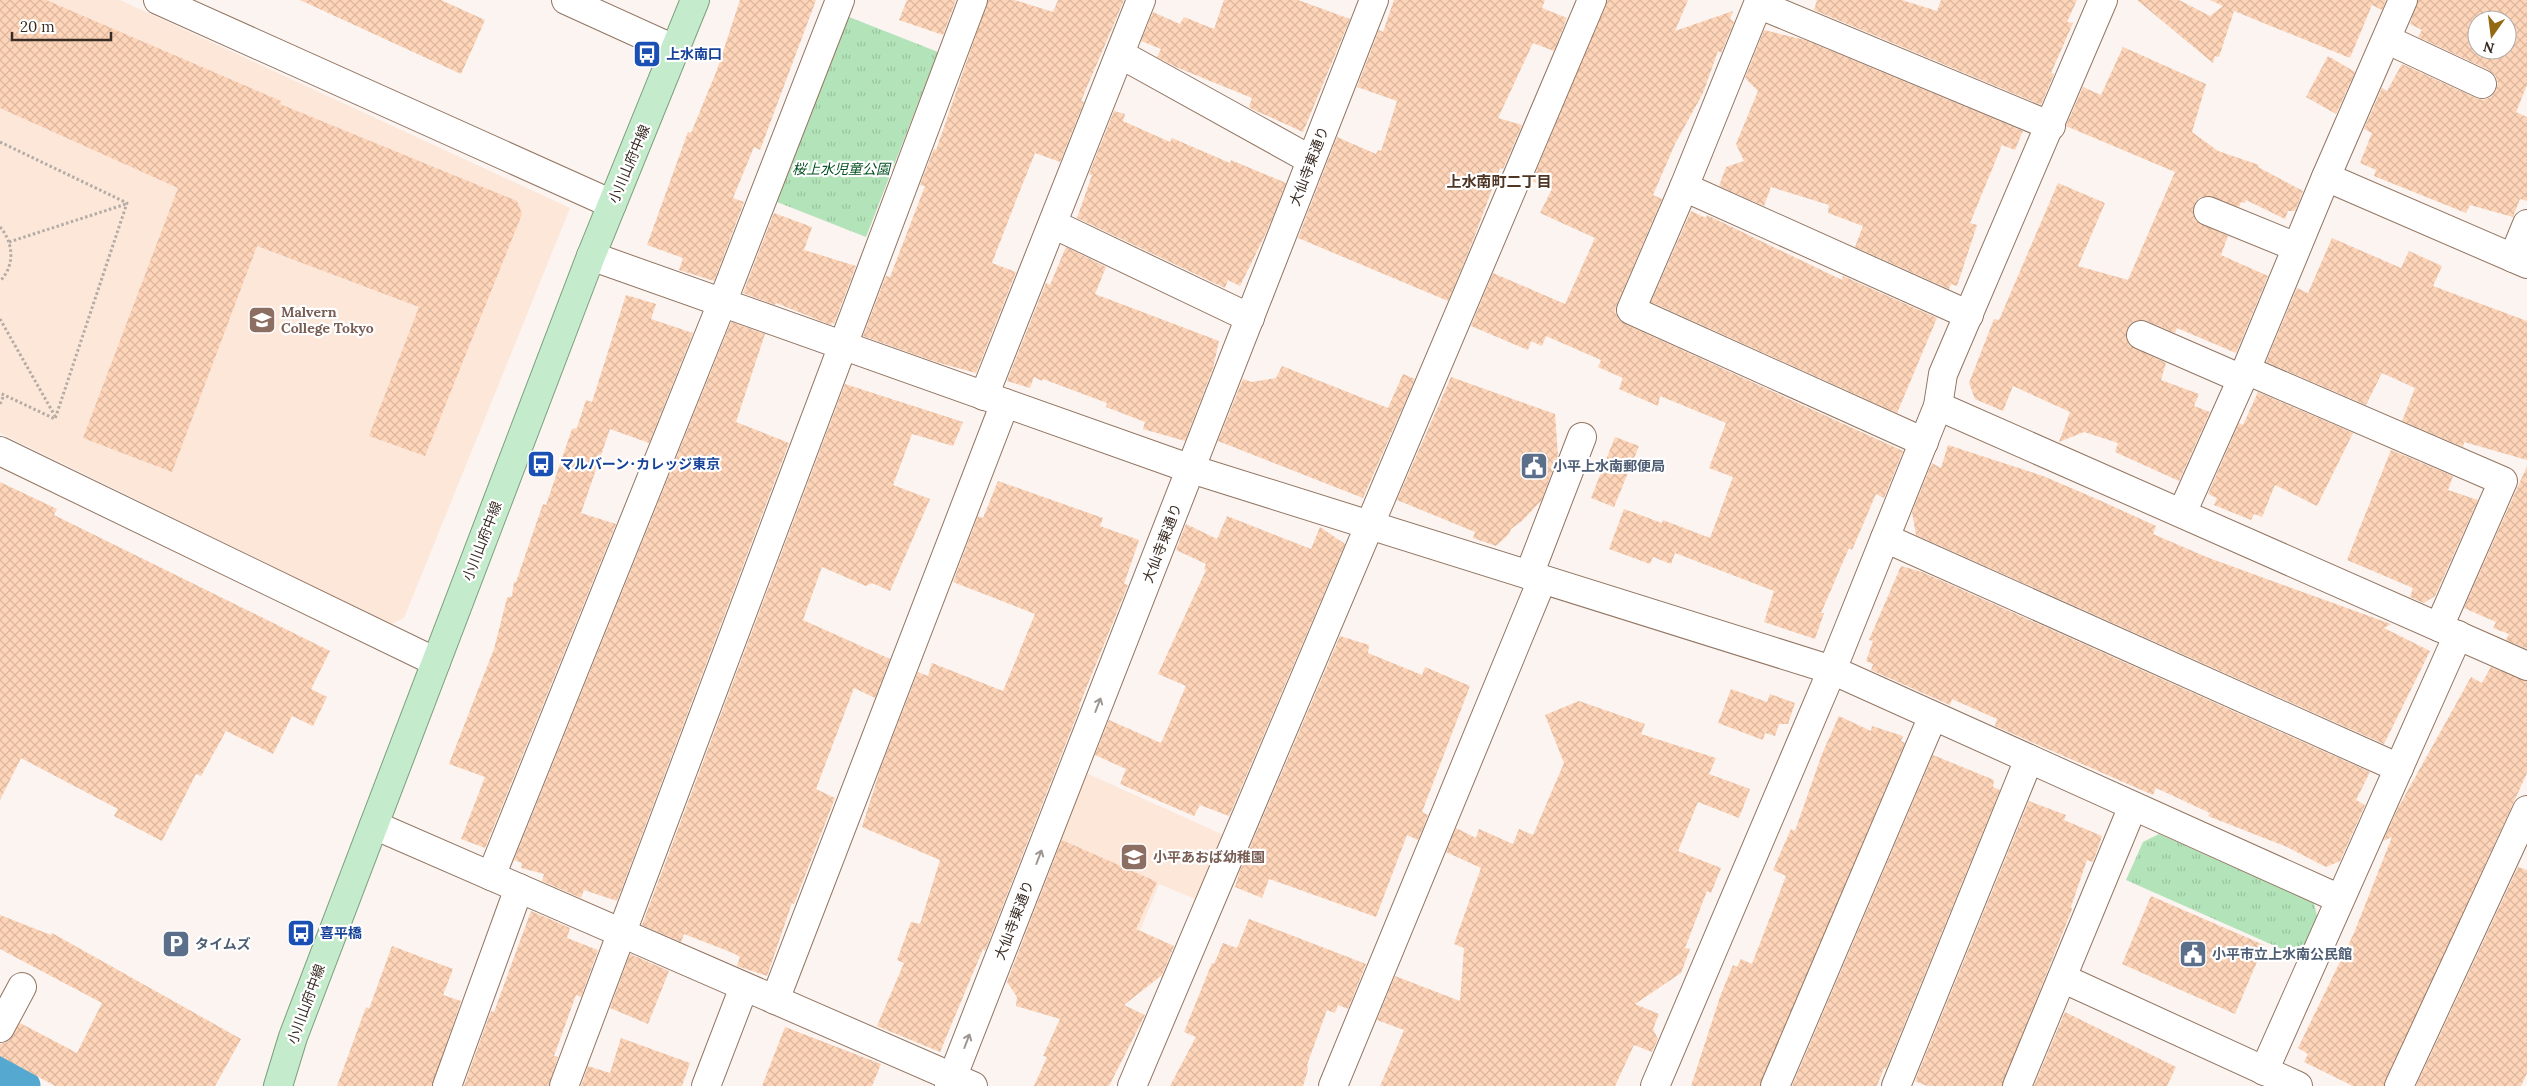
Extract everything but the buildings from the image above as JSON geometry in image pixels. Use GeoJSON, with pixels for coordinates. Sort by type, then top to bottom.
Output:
{"type":"FeatureCollection","features":[{"type":"Feature","properties":{"kind":"main road","name":"小川山府中線"},"geometry":{"type":"LineString","coordinates":[[278,1086],[293,1037],[591,256],[695,0]]}},
{"type":"Feature","properties":{"kind":"street"},"geometry":{"type":"LineString","coordinates":[[158,0],[612,204]]}},
{"type":"Feature","properties":{"kind":"street"},"geometry":{"type":"LineString","coordinates":[[566,0],[676,50]]}},
{"type":"Feature","properties":{"kind":"street"},"geometry":{"type":"LineString","coordinates":[[491,876],[722,303],[840,0]]}},
{"type":"Feature","properties":{"kind":"street"},"geometry":{"type":"LineString","coordinates":[[564,1086],[842,345],[974,0]]}},
{"type":"Feature","properties":{"kind":"street"},"geometry":{"type":"LineString","coordinates":[[775,1000],[995,399],[1053,224],[1141,0]]}},
{"type":"Feature","properties":{"kind":"street","name":"大仙寺東通り"},"geometry":{"type":"LineString","coordinates":[[958,1083],[1191,469],[1373,0]]}},
{"type":"Feature","properties":{"kind":"street"},"geometry":{"type":"LineString","coordinates":[[1132,1086],[1372,525],[1592,0]]}},
{"type":"Feature","properties":{"kind":"street"},"geometry":{"type":"LineString","coordinates":[[1654,1086],[1832,670],[1938,406],[1942,374],[2051,126],[2103,0]]}},
{"type":"Feature","properties":{"kind":"street"},"geometry":{"type":"LineString","coordinates":[[2182,513],[2244,375],[2326,176],[2388,40],[2404,0]]}},
{"type":"Feature","properties":{"kind":"street"},"geometry":{"type":"LineString","coordinates":[[1924,442],[1631,310],[1684,187],[1758,4],[2051,126]]}},
{"type":"Feature","properties":{"kind":"street"},"geometry":{"type":"LineString","coordinates":[[2388,40],[2482,84]]}},
{"type":"Feature","properties":{"kind":"street"},"geometry":{"type":"LineString","coordinates":[[1120,54],[1311,160]]}},
{"type":"Feature","properties":{"kind":"street"},"geometry":{"type":"LineString","coordinates":[[2326,176],[2520,261],[2527,224]]}},
{"type":"Feature","properties":{"kind":"street"},"geometry":{"type":"LineString","coordinates":[[1684,187],[1969,315]]}},
{"type":"Feature","properties":{"kind":"street"},"geometry":{"type":"LineString","coordinates":[[2208,211],[2296,247]]}},
{"type":"Feature","properties":{"kind":"street"},"geometry":{"type":"LineString","coordinates":[[1053,224],[1250,318]]}},
{"type":"Feature","properties":{"kind":"street"},"geometry":{"type":"LineString","coordinates":[[591,256],[1191,469],[1832,670],[2340,900]]}},
{"type":"Feature","properties":{"kind":"street"},"geometry":{"type":"LineString","coordinates":[[2140,335],[2244,375],[2502,481],[2399,768],[2264,1070]]}},
{"type":"Feature","properties":{"kind":"street"},"geometry":{"type":"LineString","coordinates":[[1938,406],[2527,666]]}},
{"type":"Feature","properties":{"kind":"street"},"geometry":{"type":"LineString","coordinates":[[1333,1086],[1536,577],[1582,437]]}},
{"type":"Feature","properties":{"kind":"street"},"geometry":{"type":"LineString","coordinates":[[0,451],[436,662]]}},
{"type":"Feature","properties":{"kind":"street"},"geometry":{"type":"LineString","coordinates":[[1885,538],[2399,768]]}},
{"type":"Feature","properties":{"kind":"street"},"geometry":{"type":"LineString","coordinates":[[1775,1086],[1933,716]]}},
{"type":"Feature","properties":{"kind":"street"},"geometry":{"type":"LineString","coordinates":[[1896,1086],[2029,759]]}},
{"type":"Feature","properties":{"kind":"street"},"geometry":{"type":"LineString","coordinates":[[2017,1086],[2133,806]]}},
{"type":"Feature","properties":{"kind":"street"},"geometry":{"type":"LineString","coordinates":[[2399,1086],[2527,810]]}},
{"type":"Feature","properties":{"kind":"street"},"geometry":{"type":"LineString","coordinates":[[374,825],[744,986],[958,1083]]}},
{"type":"Feature","properties":{"kind":"street"},"geometry":{"type":"LineString","coordinates":[[447,1086],[519,888]]}},
{"type":"Feature","properties":{"kind":"street"},"geometry":{"type":"LineString","coordinates":[[2062,978],[2298,1086]]}},
{"type":"Feature","properties":{"kind":"street"},"geometry":{"type":"LineString","coordinates":[[706,1086],[744,986]]}},
{"type":"Feature","properties":{"kind":"street"},"geometry":{"type":"LineString","coordinates":[[0,1028],[22,987]]}},
{"type":"Feature","properties":{"kind":"path"},"geometry":{"type":"LineString","coordinates":[[0,142],[127,203]]}},
{"type":"Feature","properties":{"kind":"path"},"geometry":{"type":"LineString","coordinates":[[9,242],[127,203]]}},
{"type":"Feature","properties":{"kind":"path"},"geometry":{"type":"LineString","coordinates":[[0,404],[2,394],[55,419],[127,203]]}},
{"type":"Feature","properties":{"kind":"path"},"geometry":{"type":"LineString","coordinates":[[0,227],[9,242],[11,252],[10,266],[0,281]]}},
{"type":"Feature","properties":{"kind":"path"},"geometry":{"type":"LineString","coordinates":[[0,319],[56,416]]}},
{"type":"Feature","properties":{"kind":"shaded area","name":"Malvern College Tokyo"},"geometry":{"type":"Polygon","coordinates":[[[0,0],[120,0],[570,208],[404,618],[391,624],[0,433],[0,0]]]}},
{"type":"Feature","properties":{"kind":"shaded area","name":"小平あおば幼稚園"},"geometry":{"type":"Polygon","coordinates":[[[1084,772],[1228,837],[1200,901],[1159,884],[1120,980],[1019,935],[1084,772]]]}},
{"type":"Feature","properties":{"kind":"green space","name":"桜上水児童公園"},"geometry":{"type":"Polygon","coordinates":[[[849,17],[938,52],[866,237],[777,202],[849,17]]]}},
{"type":"Feature","properties":{"kind":"green space"},"geometry":{"type":"Polygon","coordinates":[[[2159,834],[2314,903],[2318,920],[2300,957],[2126,880],[2143,842],[2159,834]]]}},
{"type":"Feature","properties":{"kind":"waterway"},"geometry":{"type":"LineString","coordinates":[[0,1073],[23,1086]]}},
{"type":"Feature","properties":{"kind":"place","name":"上水南口"},"geometry":{"type":"Point","coordinates":[647,54]}},
{"type":"Feature","properties":{"kind":"place","name":"Malvern College Tokyo"},"geometry":{"type":"Point","coordinates":[262,320]}},
{"type":"Feature","properties":{"kind":"place","name":"マルバーン･カレッジ東京"},"geometry":{"type":"Point","coordinates":[541,464]}},
{"type":"Feature","properties":{"kind":"place","name":"小平上水南郵便局"},"geometry":{"type":"Point","coordinates":[1534,466]}},
{"type":"Feature","properties":{"kind":"place","name":"小平あおば幼稚園"},"geometry":{"type":"Point","coordinates":[1134,857]}},
{"type":"Feature","properties":{"kind":"place","name":"喜平橋"},"geometry":{"type":"Point","coordinates":[301,933]}},
{"type":"Feature","properties":{"kind":"place","name":"タイムズ"},"geometry":{"type":"Point","coordinates":[176,944]}},
{"type":"Feature","properties":{"kind":"place","name":"小平市立上水南公民館"},"geometry":{"type":"Point","coordinates":[2193,954]}},
{"type":"Feature","properties":{"kind":"district","name":"上水南町二丁目"},"geometry":{"type":"Point","coordinates":[1499,181]}}]}
